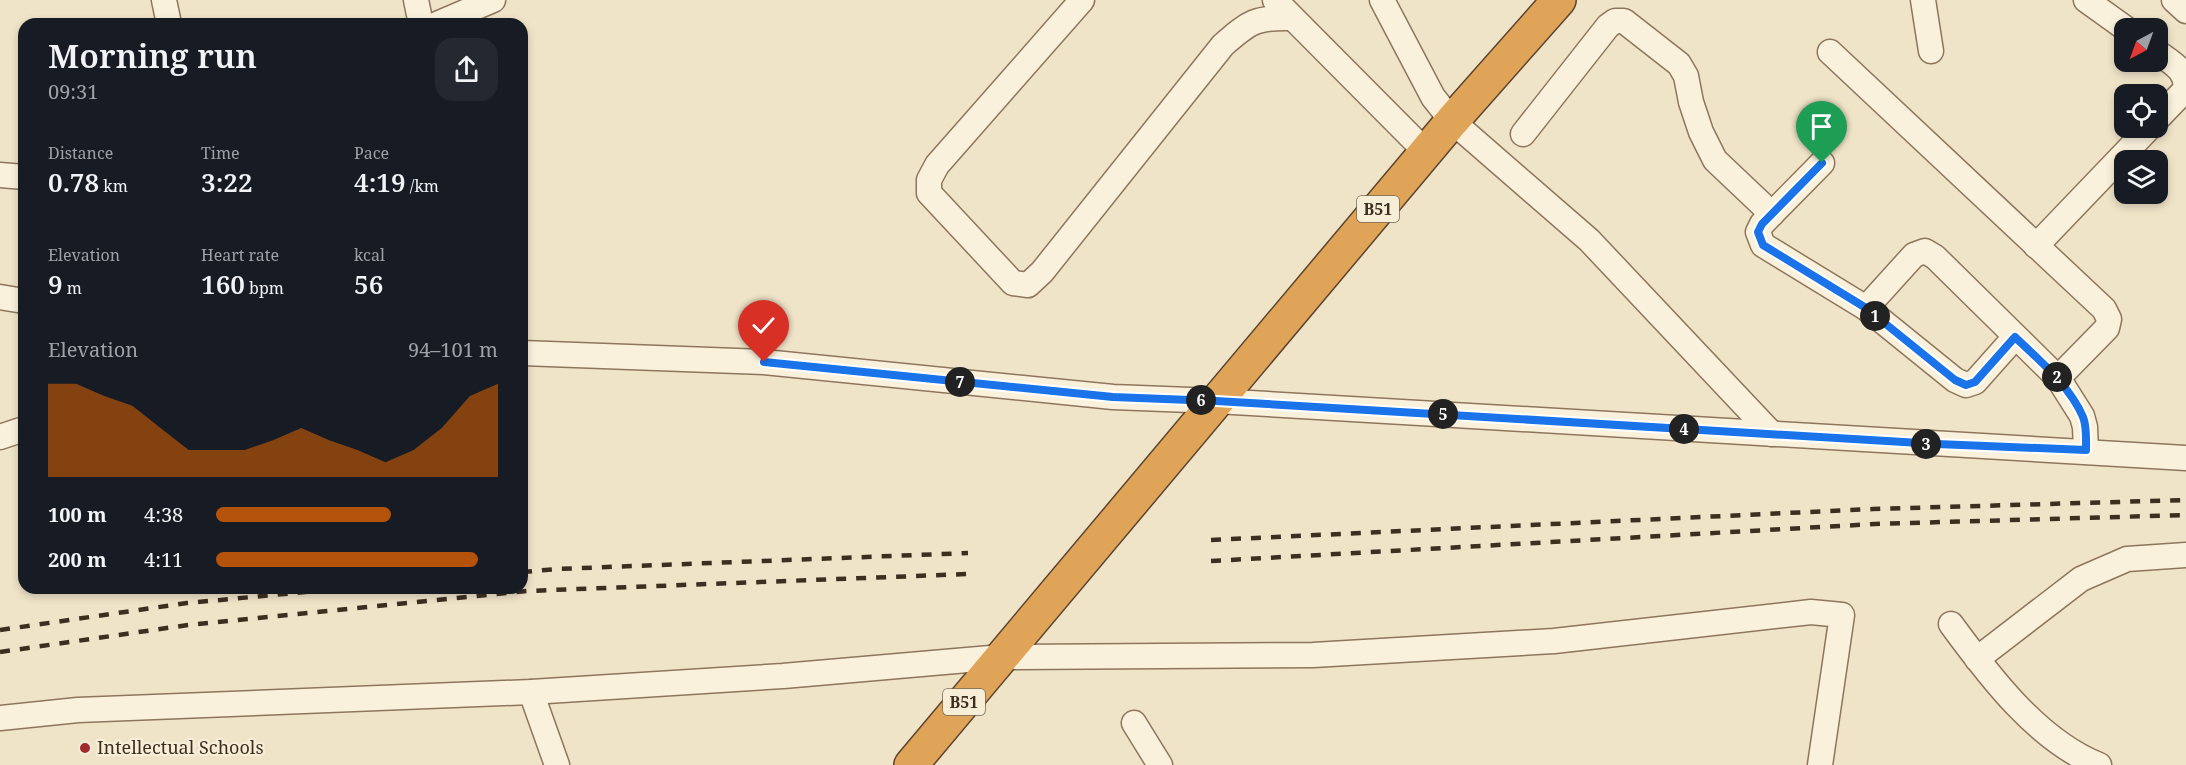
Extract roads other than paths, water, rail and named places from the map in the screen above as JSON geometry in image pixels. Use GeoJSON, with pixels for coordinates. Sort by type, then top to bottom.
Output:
{"type":"FeatureCollection","features":[{"type":"Feature","properties":{"kind":"highway","name":"B51"},"geometry":{"type":"LineString","coordinates":[[911,765],[1452,121],[1559,0]]}},
{"type":"Feature","properties":{"kind":"street"},"geometry":{"type":"LineString","coordinates":[[164,0],[168,18]]}},
{"type":"Feature","properties":{"kind":"street"},"geometry":{"type":"LineString","coordinates":[[416,0],[420,18]]}},
{"type":"Feature","properties":{"kind":"street"},"geometry":{"type":"LineString","coordinates":[[451,18],[493,0]]}},
{"type":"Feature","properties":{"kind":"street"},"geometry":{"type":"LineString","coordinates":[[1082,0],[937,165],[929,180],[929,193],[1013,283],[1028,285],[1042,272],[1223,45],[1244,26],[1283,9],[1426,152]]}},
{"type":"Feature","properties":{"kind":"street"},"geometry":{"type":"LineString","coordinates":[[1382,0],[1433,97],[1452,121],[1589,240],[1772,434]]}},
{"type":"Feature","properties":{"kind":"street"},"geometry":{"type":"LineString","coordinates":[[1923,0],[1931,51]]}},
{"type":"Feature","properties":{"kind":"street"},"geometry":{"type":"LineString","coordinates":[[2086,0],[2114,20]]}},
{"type":"Feature","properties":{"kind":"street"},"geometry":{"type":"LineString","coordinates":[[2174,0],[2186,11]]}},
{"type":"Feature","properties":{"kind":"street"},"geometry":{"type":"LineString","coordinates":[[1523,134],[1608,26],[1615,21],[1624,21],[1679,64],[1686,76],[1691,102],[1701,132],[1715,160],[1772,214]]}},
{"type":"Feature","properties":{"kind":"street"},"geometry":{"type":"LineString","coordinates":[[1830,52],[2104,309],[2109,319],[2107,328],[2058,378]]}},
{"type":"Feature","properties":{"kind":"street"},"geometry":{"type":"LineString","coordinates":[[2168,60],[2183,71],[2186,89],[2168,108]]}},
{"type":"Feature","properties":{"kind":"street"},"geometry":{"type":"LineString","coordinates":[[2036,246],[2139,138]]}},
{"type":"Feature","properties":{"kind":"street"},"geometry":{"type":"LineString","coordinates":[[1822,163],[1762,224],[1758,232],[1763,245],[1866,308],[1955,380],[1966,385],[1975,382],[2015,337]]}},
{"type":"Feature","properties":{"kind":"street"},"geometry":{"type":"LineString","coordinates":[[0,175],[18,176]]}},
{"type":"Feature","properties":{"kind":"street"},"geometry":{"type":"LineString","coordinates":[[1866,308],[1914,255],[1925,251],[1935,257],[2058,378],[2082,416],[2086,450]]}},
{"type":"Feature","properties":{"kind":"street"},"geometry":{"type":"LineString","coordinates":[[0,297],[18,300]]}},
{"type":"Feature","properties":{"kind":"street"},"geometry":{"type":"LineString","coordinates":[[528,353],[764,362],[1113,397],[1216,401],[1937,444],[2086,450],[2186,458]]}},
{"type":"Feature","properties":{"kind":"street"},"geometry":{"type":"LineString","coordinates":[[0,437],[18,431]]}},
{"type":"Feature","properties":{"kind":"street"},"geometry":{"type":"LineString","coordinates":[[1977,660],[2081,579],[2127,559],[2186,555]]}},
{"type":"Feature","properties":{"kind":"street"},"geometry":{"type":"LineString","coordinates":[[0,718],[78,710],[531,692],[783,676],[1002,657],[1313,655],[1554,641],[1811,612],[1842,615],[1820,765]]}},
{"type":"Feature","properties":{"kind":"street"},"geometry":{"type":"LineString","coordinates":[[1951,624],[1977,660],[2037,727],[2083,759],[2099,765]]}},
{"type":"Feature","properties":{"kind":"street"},"geometry":{"type":"LineString","coordinates":[[531,692],[557,765]]}},
{"type":"Feature","properties":{"kind":"street"},"geometry":{"type":"LineString","coordinates":[[1134,723],[1160,765]]}},
{"type":"Feature","properties":{"kind":"railway"},"geometry":{"type":"LineString","coordinates":[[1211,540],[1873,509],[2186,500]]}},
{"type":"Feature","properties":{"kind":"railway"},"geometry":{"type":"LineString","coordinates":[[1211,561],[1875,524],[2186,515]]}},
{"type":"Feature","properties":{"kind":"railway"},"geometry":{"type":"LineString","coordinates":[[528,571],[968,553]]}},
{"type":"Feature","properties":{"kind":"railway"},"geometry":{"type":"LineString","coordinates":[[528,591],[968,574]]}},
{"type":"Feature","properties":{"kind":"railway"},"geometry":{"type":"LineString","coordinates":[[0,630],[187,603],[284,594]]}},
{"type":"Feature","properties":{"kind":"railway"},"geometry":{"type":"LineString","coordinates":[[0,652],[188,625],[497,594]]}},
{"type":"Feature","properties":{"kind":"place","name":"Intellectual Schools"},"geometry":{"type":"Point","coordinates":[85,748]}}]}
